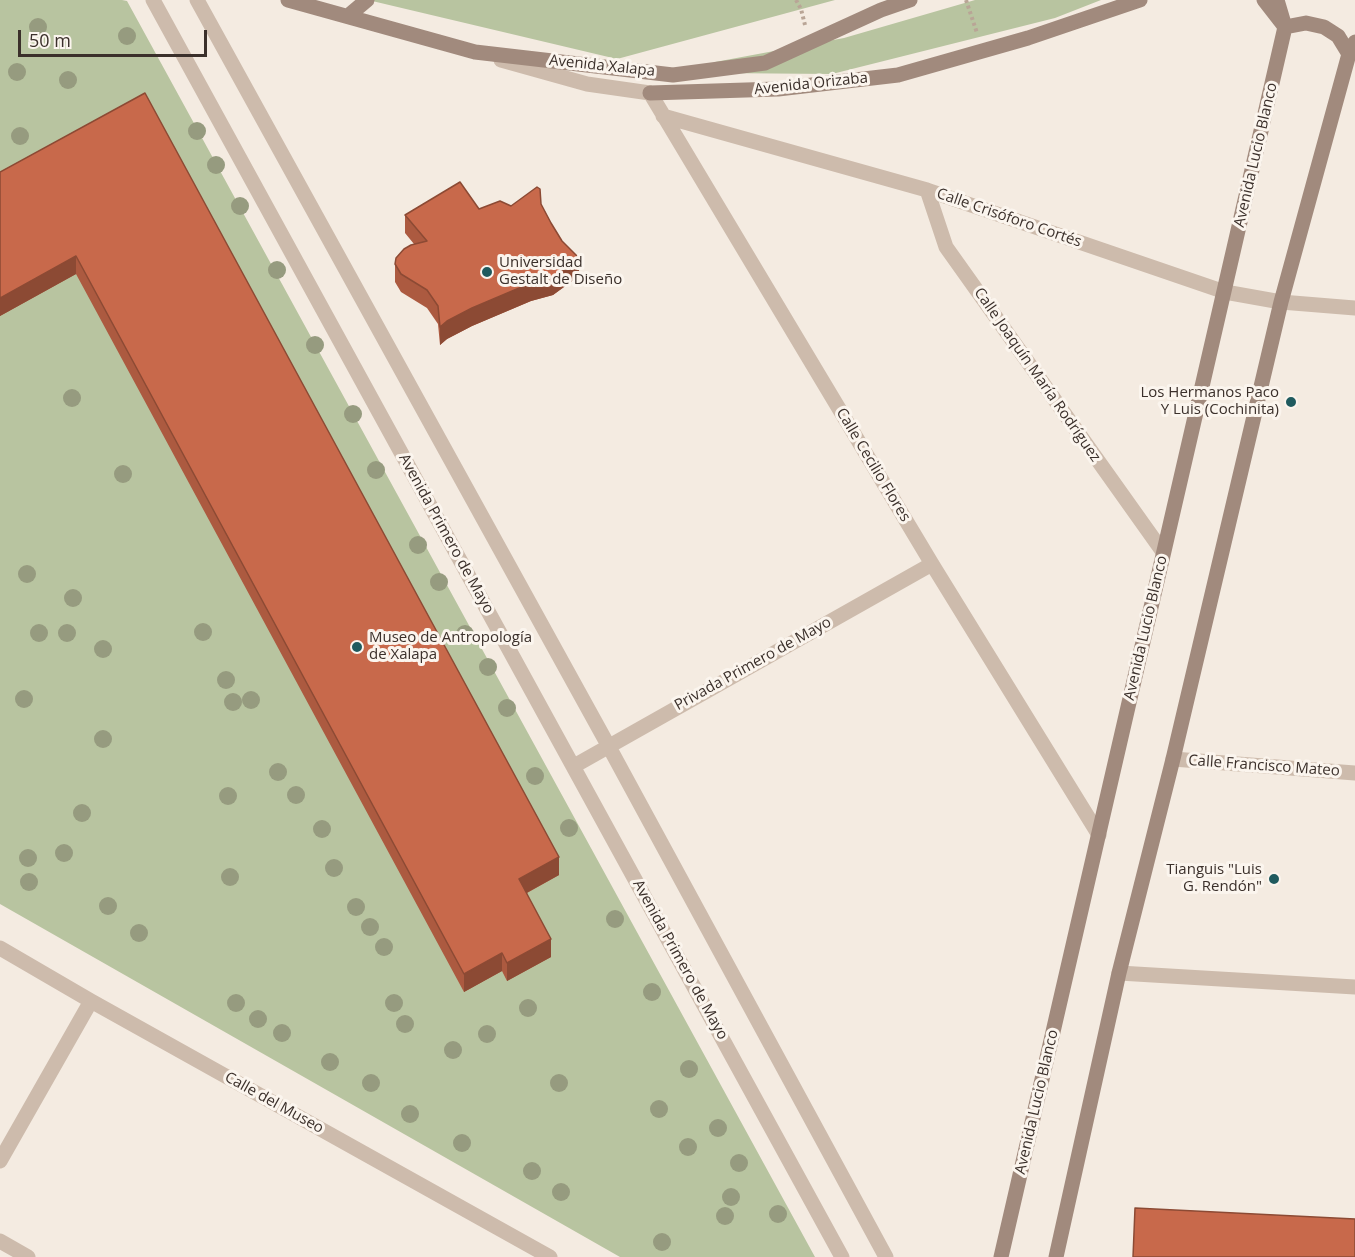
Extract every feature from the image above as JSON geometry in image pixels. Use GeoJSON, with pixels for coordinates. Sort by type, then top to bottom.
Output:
{"type":"FeatureCollection","features":[{"type":"Feature","properties":{"kind":"main road","name":"Avenida Xalapa"},"geometry":{"type":"LineString","coordinates":[[288,0],[475,52],[673,75],[765,63],[881,10],[910,0]]}},
{"type":"Feature","properties":{"kind":"main road"},"geometry":{"type":"LineString","coordinates":[[348,16],[367,0]]}},
{"type":"Feature","properties":{"kind":"main road","name":"Avenida Orizaba"},"geometry":{"type":"LineString","coordinates":[[650,93],[777,89],[898,75],[1028,38],[1140,0]]}},
{"type":"Feature","properties":{"kind":"main road"},"geometry":{"type":"LineString","coordinates":[[1056,1257],[1119,973],[1173,759],[1281,302],[1352,48],[1324,27],[1306,23],[1285,27],[1264,0]]}},
{"type":"Feature","properties":{"kind":"main road","name":"Avenida Lucio Blanco"},"geometry":{"type":"LineString","coordinates":[[1001,1257],[1285,27],[1277,0]]}},
{"type":"Feature","properties":{"kind":"street","name":"Avenida Primero de Mayo"},"geometry":{"type":"LineString","coordinates":[[153,0],[842,1257]]}},
{"type":"Feature","properties":{"kind":"street"},"geometry":{"type":"LineString","coordinates":[[197,0],[608,745],[886,1257]]}},
{"type":"Feature","properties":{"kind":"street","name":"Avenida Orizaba"},"geometry":{"type":"LineString","coordinates":[[475,52],[587,84],[650,93]]}},
{"type":"Feature","properties":{"kind":"street","name":"Calle Cecilio Flores"},"geometry":{"type":"LineString","coordinates":[[650,93],[932,564],[1099,835]]}},
{"type":"Feature","properties":{"kind":"street","name":"Calle Crisóforo Cortés"},"geometry":{"type":"LineString","coordinates":[[663,116],[927,190],[1225,292],[1281,302],[1355,308]]}},
{"type":"Feature","properties":{"kind":"street","name":"Calle Joaquín María Rodríguez"},"geometry":{"type":"LineString","coordinates":[[927,190],[946,247],[1163,552]]}},
{"type":"Feature","properties":{"kind":"street","name":"Privada Primero de Mayo"},"geometry":{"type":"LineString","coordinates":[[574,766],[932,564]]}},
{"type":"Feature","properties":{"kind":"street","name":"Calle Francisco Mateo"},"geometry":{"type":"LineString","coordinates":[[1173,759],[1355,773]]}},
{"type":"Feature","properties":{"kind":"street","name":"Calle del Museo"},"geometry":{"type":"LineString","coordinates":[[0,948],[550,1257]]}},
{"type":"Feature","properties":{"kind":"street"},"geometry":{"type":"LineString","coordinates":[[1119,973],[1355,987]]}},
{"type":"Feature","properties":{"kind":"street"},"geometry":{"type":"LineString","coordinates":[[0,1161],[91,1001]]}},
{"type":"Feature","properties":{"kind":"street"},"geometry":{"type":"LineString","coordinates":[[0,1241],[28,1257]]}},
{"type":"Feature","properties":{"kind":"path"},"geometry":{"type":"LineString","coordinates":[[796,0],[801,9]]}},
{"type":"Feature","properties":{"kind":"path"},"geometry":{"type":"LineString","coordinates":[[966,0],[983,51]]}},
{"type":"Feature","properties":{"kind":"green space"},"geometry":{"type":"Polygon","coordinates":[[[0,0],[127,1],[815,1257],[620,1257],[0,904],[0,0]]]}},
{"type":"Feature","properties":{"kind":"green space"},"geometry":{"type":"Polygon","coordinates":[[[368,0],[835,0],[617,59],[368,0]]]}},
{"type":"Feature","properties":{"kind":"green space"},"geometry":{"type":"Polygon","coordinates":[[[975,0],[1101,0],[1055,18],[832,74],[715,73],[715,62],[844,38],[975,0]]]}},
{"type":"Feature","properties":{"kind":"building","name":"Museo de Antropología de Xalapa"},"geometry":{"type":"Polygon","coordinates":[[[145,93],[559,857],[519,879],[551,939],[507,963],[502,953],[464,974],[76,256],[0,298],[0,172],[145,93]]]}},
{"type":"Feature","properties":{"kind":"building","name":"Universidad Gestalt de Diseño"},"geometry":{"type":"Polygon","coordinates":[[[460,182],[479,209],[500,201],[511,206],[537,187],[540,189],[541,204],[551,223],[562,241],[579,258],[553,277],[531,283],[472,308],[440,327],[438,306],[427,290],[401,274],[395,264],[396,258],[404,249],[427,241],[405,215],[460,182]]]}},
{"type":"Feature","properties":{"kind":"building"},"geometry":{"type":"Polygon","coordinates":[[[1135,1208],[1355,1219],[1355,1257],[1133,1257],[1135,1208]]]}},
{"type":"Feature","properties":{"kind":"place","name":"Universidad Gestalt de Diseño"},"geometry":{"type":"Point","coordinates":[487,272]}},
{"type":"Feature","properties":{"kind":"place","name":"Los Hermanos Paco Y Luis (Cochinita)"},"geometry":{"type":"Point","coordinates":[1291,402]}},
{"type":"Feature","properties":{"kind":"place","name":"Museo de Antropología de Xalapa"},"geometry":{"type":"Point","coordinates":[357,647]}},
{"type":"Feature","properties":{"kind":"place","name":"Tianguis \"Luis G. Rendón\""},"geometry":{"type":"Point","coordinates":[1274,879]}}]}
